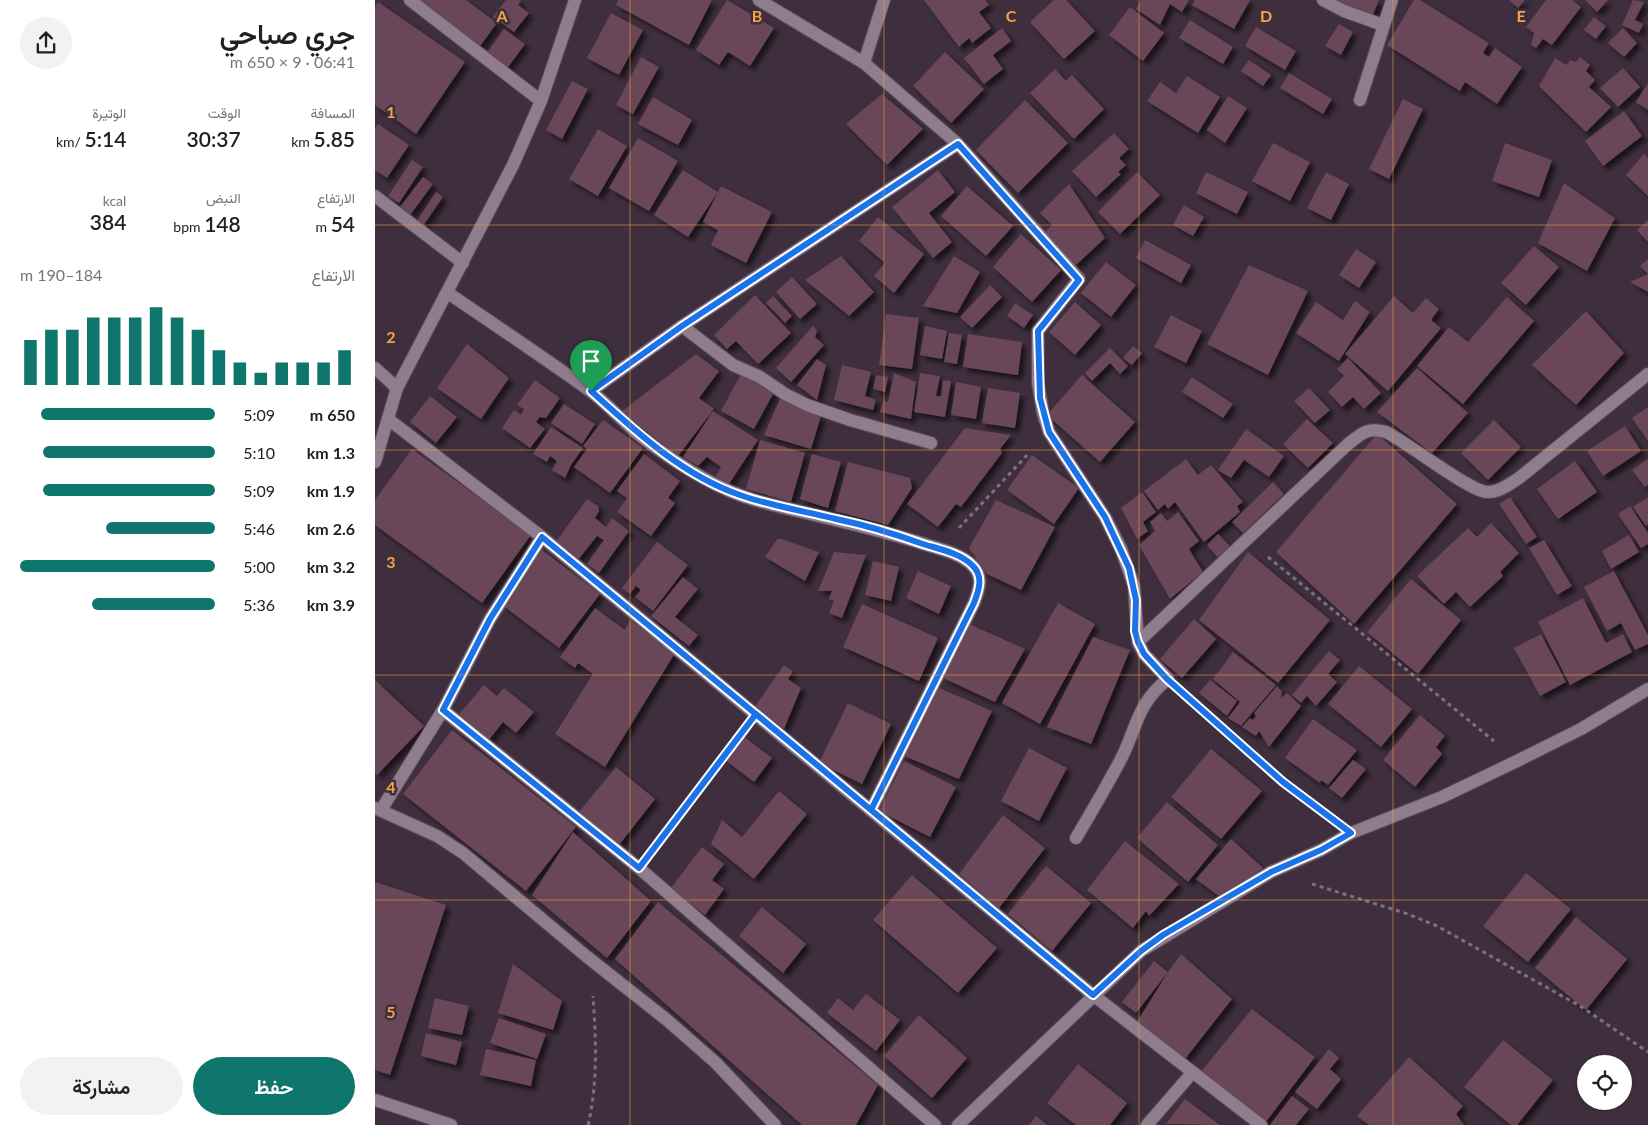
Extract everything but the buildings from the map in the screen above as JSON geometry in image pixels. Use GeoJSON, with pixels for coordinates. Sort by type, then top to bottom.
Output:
{"type":"FeatureCollection","features":[{"type":"Feature","properties":{"kind":"street"},"geometry":{"type":"LineString","coordinates":[[410,0],[541,101]]}},
{"type":"Feature","properties":{"kind":"street"},"geometry":{"type":"LineString","coordinates":[[375,462],[397,388],[513,165],[541,101],[575,0]]}},
{"type":"Feature","properties":{"kind":"street"},"geometry":{"type":"LineString","coordinates":[[759,0],[864,63],[958,144],[1079,280],[1038,331],[1040,398],[1049,432],[1105,517],[1129,568],[1136,600],[1135,631],[1138,642],[1144,654],[1167,679],[1156,688],[1143,705],[1121,759],[1076,838]]}},
{"type":"Feature","properties":{"kind":"street"},"geometry":{"type":"LineString","coordinates":[[864,63],[884,0]]}},
{"type":"Feature","properties":{"kind":"street"},"geometry":{"type":"LineString","coordinates":[[1323,0],[1344,11],[1383,25]]}},
{"type":"Feature","properties":{"kind":"street"},"geometry":{"type":"LineString","coordinates":[[1360,100],[1392,0]]}},
{"type":"Feature","properties":{"kind":"street"},"geometry":{"type":"LineString","coordinates":[[591,391],[682,326],[958,144]]}},
{"type":"Feature","properties":{"kind":"street"},"geometry":{"type":"LineString","coordinates":[[375,196],[463,263]]}},
{"type":"Feature","properties":{"kind":"street"},"geometry":{"type":"LineString","coordinates":[[448,293],[591,391],[643,438],[703,478],[737,494],[758,501],[839,519],[941,549],[959,556],[972,565],[979,576],[979,588],[974,603],[871,810]]}},
{"type":"Feature","properties":{"kind":"street"},"geometry":{"type":"LineString","coordinates":[[682,326],[733,364],[760,376],[785,394],[807,405],[850,420],[931,443]]}},
{"type":"Feature","properties":{"kind":"street"},"geometry":{"type":"LineString","coordinates":[[375,368],[397,388]]}},
{"type":"Feature","properties":{"kind":"street"},"geometry":{"type":"LineString","coordinates":[[1138,642],[1347,445],[1367,431],[1374,429],[1386,432],[1470,485],[1488,492],[1505,487],[1519,478],[1648,374]]}},
{"type":"Feature","properties":{"kind":"street"},"geometry":{"type":"LineString","coordinates":[[388,419],[542,537],[1093,995],[1261,1125]]}},
{"type":"Feature","properties":{"kind":"street"},"geometry":{"type":"LineString","coordinates":[[542,537],[490,619],[443,710],[378,809],[437,836],[463,853],[586,956],[632,990],[688,1038],[715,1062],[775,1125]]}},
{"type":"Feature","properties":{"kind":"street"},"geometry":{"type":"LineString","coordinates":[[958,1125],[1022,1067],[1093,995],[1149,945],[1271,872],[1321,850],[1351,833],[1442,797],[1517,761],[1581,729],[1648,688]]}},
{"type":"Feature","properties":{"kind":"street"},"geometry":{"type":"LineString","coordinates":[[443,710],[639,868],[935,1125]]}},
{"type":"Feature","properties":{"kind":"street"},"geometry":{"type":"LineString","coordinates":[[1147,1125],[1192,1073]]}},
{"type":"Feature","properties":{"kind":"street"},"geometry":{"type":"LineString","coordinates":[[375,1100],[451,1125]]}},
{"type":"Feature","properties":{"kind":"path"},"geometry":{"type":"LineString","coordinates":[[941,549],[1005,477],[1049,432]]}},
{"type":"Feature","properties":{"kind":"path"},"geometry":{"type":"LineString","coordinates":[[1248,539],[1517,761]]}},
{"type":"Feature","properties":{"kind":"path"},"geometry":{"type":"LineString","coordinates":[[1167,679],[1283,782],[1351,833]]}},
{"type":"Feature","properties":{"kind":"path"},"geometry":{"type":"LineString","coordinates":[[639,868],[756,714]]}},
{"type":"Feature","properties":{"kind":"path"},"geometry":{"type":"LineString","coordinates":[[1271,872],[1408,914],[1437,926],[1579,1006],[1648,1052]]}},
{"type":"Feature","properties":{"kind":"path"},"geometry":{"type":"LineString","coordinates":[[586,956],[595,1020],[592,1109],[588,1125]]}},
{"type":"Feature","properties":{"kind":"route"},"geometry":{"type":"LineString","coordinates":[[591,391],[643,438],[703,478],[737,494],[758,501],[839,519],[941,549],[959,556],[972,565],[979,576],[979,588],[974,603],[871,810],[756,714],[639,868],[443,710],[490,619],[542,537],[756,714],[813,762],[1093,995],[1141,951],[1163,935],[1191,918],[1220,904],[1271,872],[1321,850],[1351,833],[1283,782],[1167,679],[1144,654],[1135,631],[1136,600],[1129,568],[1105,517],[1049,432],[1040,398],[1038,382],[1038,331],[1052,310],[1079,280],[958,144],[682,326],[591,391]]}}]}
